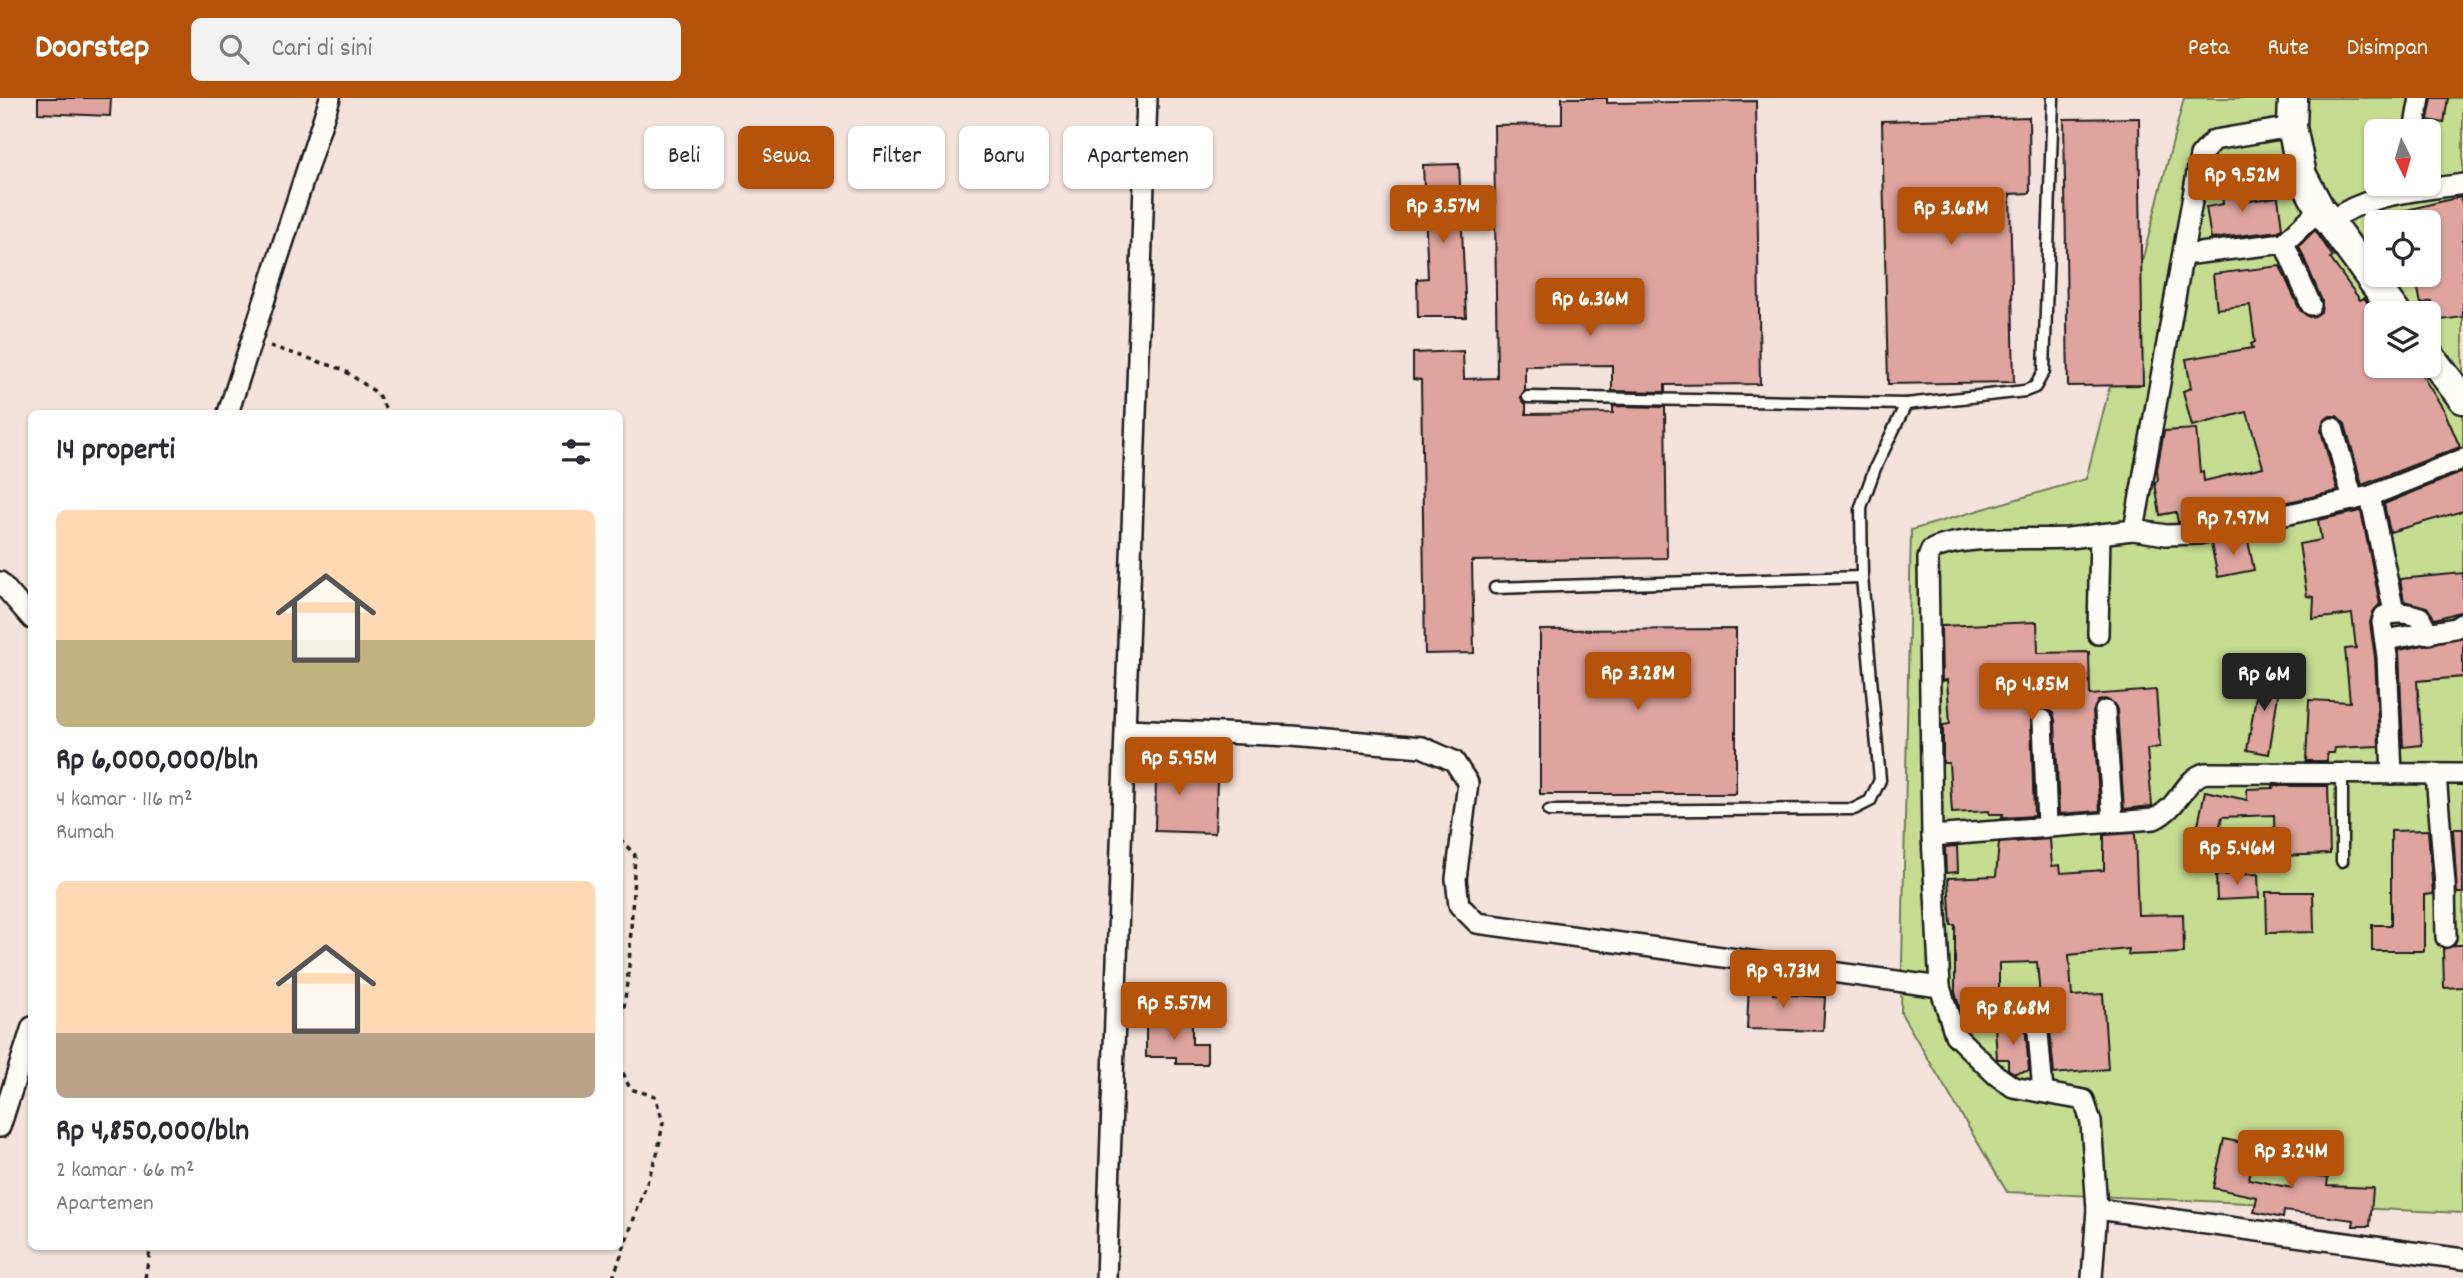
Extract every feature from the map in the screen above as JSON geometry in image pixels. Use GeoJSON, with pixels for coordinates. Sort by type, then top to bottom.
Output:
{"type":"FeatureCollection","features":[{"type":"Feature","properties":{"kind":"main road"},"geometry":{"type":"LineString","coordinates":[[2292,98],[2292,127],[2302,175],[2325,216],[2387,301]]}},
{"type":"Feature","properties":{"kind":"main road"},"geometry":{"type":"LineString","coordinates":[[2441,369],[2460,391]]}},
{"type":"Feature","properties":{"kind":"street"},"geometry":{"type":"LineString","coordinates":[[229,410],[330,98]]}},
{"type":"Feature","properties":{"kind":"street"},"geometry":{"type":"LineString","coordinates":[[1106,1278],[1147,98]]}},
{"type":"Feature","properties":{"kind":"street"},"geometry":{"type":"LineString","coordinates":[[2416,119],[2420,98]]}},
{"type":"Feature","properties":{"kind":"street"},"geometry":{"type":"LineString","coordinates":[[2134,530],[2200,156],[2214,139],[2292,127]]}},
{"type":"Feature","properties":{"kind":"street"},"geometry":{"type":"LineString","coordinates":[[2441,185],[2463,184]]}},
{"type":"Feature","properties":{"kind":"street"},"geometry":{"type":"LineString","coordinates":[[2183,255],[2284,243],[2325,216],[2381,196]]}},
{"type":"Feature","properties":{"kind":"street"},"geometry":{"type":"LineString","coordinates":[[2284,243],[2311,305]]}},
{"type":"Feature","properties":{"kind":"street"},"geometry":{"type":"LineString","coordinates":[[2333,428],[2361,498],[2394,612]]}},
{"type":"Feature","properties":{"kind":"street"},"geometry":{"type":"LineString","coordinates":[[2092,1278],[2097,1209],[2091,1122],[2087,1106],[2076,1097],[2012,1087],[1996,1075],[1955,1035],[1940,987],[1931,836],[1926,567],[1931,550],[1940,546],[1977,541],[2070,538],[2134,530],[2166,535],[2199,534],[2361,498],[2463,459]]}},
{"type":"Feature","properties":{"kind":"street"},"geometry":{"type":"LineString","coordinates":[[2098,634],[2100,534]]}},
{"type":"Feature","properties":{"kind":"street"},"geometry":{"type":"LineString","coordinates":[[0,582],[28,614]]}},
{"type":"Feature","properties":{"kind":"street"},"geometry":{"type":"LineString","coordinates":[[2392,774],[2382,622],[2384,617],[2394,612],[2420,617],[2429,634]]}},
{"type":"Feature","properties":{"kind":"street"},"geometry":{"type":"LineString","coordinates":[[2385,640],[2429,634],[2455,628],[2463,623]]}},
{"type":"Feature","properties":{"kind":"street"},"geometry":{"type":"LineString","coordinates":[[2105,711],[2113,821]]}},
{"type":"Feature","properties":{"kind":"street"},"geometry":{"type":"LineString","coordinates":[[2043,720],[2047,825]]}},
{"type":"Feature","properties":{"kind":"street"},"geometry":{"type":"LineString","coordinates":[[1127,729],[1291,736],[1422,747],[1454,761],[1468,783],[1456,879],[1459,905],[1477,923],[1940,987]]}},
{"type":"Feature","properties":{"kind":"street"},"geometry":{"type":"LineString","coordinates":[[1931,836],[2047,825],[2154,819],[2167,813],[2190,782],[2205,773],[2463,774]]}},
{"type":"Feature","properties":{"kind":"street"},"geometry":{"type":"LineString","coordinates":[[2435,775],[2445,884],[2446,937]]}},
{"type":"Feature","properties":{"kind":"street"},"geometry":{"type":"LineString","coordinates":[[2038,1020],[2043,1092]]}},
{"type":"Feature","properties":{"kind":"street"},"geometry":{"type":"LineString","coordinates":[[0,1127],[28,1040]]}},
{"type":"Feature","properties":{"kind":"street"},"geometry":{"type":"LineString","coordinates":[[2097,1209],[2463,1259]]}},
{"type":"Feature","properties":{"kind":"lane"},"geometry":{"type":"LineString","coordinates":[[1528,397],[1906,404],[2025,391],[2035,387],[2041,379],[2053,98]]}},
{"type":"Feature","properties":{"kind":"lane"},"geometry":{"type":"LineString","coordinates":[[1549,811],[1854,809],[1870,801],[1880,780],[1862,576],[1861,507],[1875,468],[1906,404]]}},
{"type":"Feature","properties":{"kind":"lane"},"geometry":{"type":"LineString","coordinates":[[1495,587],[1862,576]]}},
{"type":"Feature","properties":{"kind":"lane"},"geometry":{"type":"LineString","coordinates":[[2342,773],[2342,861]]}},
{"type":"Feature","properties":{"kind":"path"},"geometry":{"type":"LineString","coordinates":[[251,340],[342,369],[377,393],[386,410]]}},
{"type":"Feature","properties":{"kind":"path"},"geometry":{"type":"LineString","coordinates":[[623,842],[635,855],[629,966],[623,1017]]}},
{"type":"Feature","properties":{"kind":"path"},"geometry":{"type":"LineString","coordinates":[[623,1073],[629,1089],[655,1096],[663,1122],[658,1151],[623,1250]]}},
{"type":"Feature","properties":{"kind":"path"},"geometry":{"type":"LineString","coordinates":[[145,1278],[150,1250]]}},
{"type":"Feature","properties":{"kind":"path"},"geometry":{"type":"LineString","coordinates":[[613,1278],[623,1250]]}},
{"type":"Feature","properties":{"kind":"green space"},"geometry":{"type":"Polygon","coordinates":[[[2184,98],[2463,98],[2463,1213],[2007,1192],[1901,1013],[1911,530],[2086,479],[2184,98]]]}},
{"type":"Feature","properties":{"kind":"building"},"geometry":{"type":"Polygon","coordinates":[[[38,98],[111,98],[110,116],[38,113],[38,98]]]}},
{"type":"Feature","properties":{"kind":"building"},"geometry":{"type":"Polygon","coordinates":[[[1562,98],[1607,98],[1607,103],[1756,101],[1760,384],[1665,385],[1665,392],[1612,391],[1612,365],[1525,366],[1525,390],[1521,398],[1526,404],[1526,414],[1613,413],[1613,406],[1665,407],[1667,558],[1472,561],[1474,653],[1425,654],[1421,380],[1413,379],[1413,353],[1463,351],[1464,379],[1497,378],[1494,125],[1562,124],[1562,98]]]}},
{"type":"Feature","properties":{"kind":"building"},"geometry":{"type":"Polygon","coordinates":[[[2432,98],[2448,98],[2444,123],[2441,119],[2428,119],[2432,98]]]}},
{"type":"Feature","properties":{"kind":"building"},"geometry":{"type":"Polygon","coordinates":[[[2029,117],[2030,193],[2010,194],[2014,382],[1888,384],[1882,121],[2029,117]]]}},
{"type":"Feature","properties":{"kind":"building"},"geometry":{"type":"Polygon","coordinates":[[[2139,118],[2143,385],[2068,386],[2064,119],[2139,118]]]}},
{"type":"Feature","properties":{"kind":"building"},"geometry":{"type":"Polygon","coordinates":[[[1459,164],[1466,317],[1418,317],[1417,279],[1428,278],[1423,165],[1459,164]]]}},
{"type":"Feature","properties":{"kind":"building"},"geometry":{"type":"Polygon","coordinates":[[[2238,177],[2242,202],[2278,197],[2282,228],[2279,231],[2211,239],[2206,207],[2223,204],[2220,180],[2238,177]]]}},
{"type":"Feature","properties":{"kind":"building"},"geometry":{"type":"Polygon","coordinates":[[[2460,197],[2463,206],[2463,317],[2441,320],[2441,301],[2420,301],[2417,287],[2441,287],[2441,210],[2406,210],[2460,197]]]}},
{"type":"Feature","properties":{"kind":"building"},"geometry":{"type":"Polygon","coordinates":[[[2315,230],[2333,257],[2330,258],[2360,300],[2364,298],[2366,301],[2364,301],[2364,378],[2424,378],[2444,410],[2460,447],[2362,485],[2345,424],[2337,416],[2330,416],[2324,420],[2321,431],[2338,491],[2197,522],[2178,522],[2176,512],[2160,515],[2155,483],[2158,480],[2157,469],[2164,431],[2196,429],[2200,472],[2203,471],[2204,481],[2263,467],[2247,412],[2192,426],[2183,391],[2191,388],[2186,359],[2253,348],[2251,344],[2255,342],[2250,305],[2217,309],[2213,274],[2280,266],[2300,310],[2309,317],[2321,312],[2322,301],[2299,246],[2315,230]]]}},
{"type":"Feature","properties":{"kind":"building"},"geometry":{"type":"Polygon","coordinates":[[[2463,472],[2463,511],[2390,532],[2384,504],[2463,472]]]}},
{"type":"Feature","properties":{"kind":"building"},"geometry":{"type":"Polygon","coordinates":[[[2361,511],[2380,604],[2373,612],[2370,623],[2375,657],[2379,746],[2335,748],[2334,753],[2327,753],[2327,761],[2306,761],[2309,700],[2350,702],[2345,649],[2356,648],[2352,614],[2313,619],[2314,597],[2307,596],[2299,544],[2321,540],[2318,520],[2361,511]]]}},
{"type":"Feature","properties":{"kind":"building"},"geometry":{"type":"Polygon","coordinates":[[[2247,536],[2254,570],[2218,577],[2211,544],[2247,536]]]}},
{"type":"Feature","properties":{"kind":"building"},"geometry":{"type":"Polygon","coordinates":[[[2463,573],[2463,611],[2435,619],[2427,607],[2404,601],[2400,579],[2463,573]]]}},
{"type":"Feature","properties":{"kind":"building"},"geometry":{"type":"Polygon","coordinates":[[[2037,622],[2038,653],[2089,652],[2090,695],[2156,690],[2160,747],[2147,749],[2152,806],[2124,809],[2117,710],[2115,704],[2105,699],[2098,701],[2093,712],[2100,811],[2059,814],[2055,720],[2053,713],[2043,708],[2036,710],[2031,720],[2034,816],[2002,818],[2003,814],[1989,814],[1989,811],[1952,813],[1949,763],[1943,763],[1943,725],[1950,724],[1947,680],[1942,681],[1941,626],[2037,622]]]}},
{"type":"Feature","properties":{"kind":"building"},"geometry":{"type":"Polygon","coordinates":[[[1736,629],[1736,794],[1540,794],[1540,630],[1736,629]]]}},
{"type":"Feature","properties":{"kind":"building"},"geometry":{"type":"Polygon","coordinates":[[[2463,637],[2463,677],[2417,681],[2422,745],[2403,747],[2399,650],[2463,637]]]}},
{"type":"Feature","properties":{"kind":"building"},"geometry":{"type":"Polygon","coordinates":[[[2260,672],[2281,675],[2269,754],[2247,750],[2260,672]]]}},
{"type":"Feature","properties":{"kind":"building"},"geometry":{"type":"Polygon","coordinates":[[[1139,754],[1177,754],[1177,780],[1217,781],[1215,833],[1155,831],[1156,779],[1140,779],[1139,754]]]}},
{"type":"Feature","properties":{"kind":"building"},"geometry":{"type":"Polygon","coordinates":[[[2328,786],[2330,854],[2275,856],[2274,815],[2222,817],[2217,839],[2196,834],[2205,791],[2247,800],[2247,789],[2328,786]]]}},
{"type":"Feature","properties":{"kind":"building"},"geometry":{"type":"Polygon","coordinates":[[[2453,829],[2463,829],[2463,893],[2457,893],[2453,829]]]}},
{"type":"Feature","properties":{"kind":"building"},"geometry":{"type":"Polygon","coordinates":[[[2428,830],[2433,894],[2424,895],[2424,951],[2372,951],[2372,925],[2391,925],[2391,831],[2428,830]]]}},
{"type":"Feature","properties":{"kind":"building"},"geometry":{"type":"Polygon","coordinates":[[[2135,833],[2138,915],[2183,914],[2184,953],[2128,955],[2129,949],[2069,955],[2072,996],[2103,994],[2108,1069],[2054,1074],[2049,1019],[2041,1009],[2037,962],[1999,963],[1999,1010],[1960,1010],[1955,992],[1955,925],[1951,925],[1948,878],[1996,876],[1999,843],[2050,839],[2052,866],[2060,865],[2061,873],[2104,870],[2104,835],[2135,833]]]}},
{"type":"Feature","properties":{"kind":"building"},"geometry":{"type":"Polygon","coordinates":[[[1957,846],[1958,872],[1946,873],[1945,847],[1957,846]]]}},
{"type":"Feature","properties":{"kind":"building"},"geometry":{"type":"Polygon","coordinates":[[[2258,874],[2259,898],[2217,900],[2216,875],[2258,874]]]}},
{"type":"Feature","properties":{"kind":"building"},"geometry":{"type":"Polygon","coordinates":[[[2266,892],[2313,892],[2314,932],[2267,933],[2266,892]]]}},
{"type":"Feature","properties":{"kind":"building"},"geometry":{"type":"Polygon","coordinates":[[[2463,945],[2463,987],[2444,988],[2443,949],[2463,945]]]}},
{"type":"Feature","properties":{"kind":"building"},"geometry":{"type":"Polygon","coordinates":[[[1749,980],[1773,981],[1773,994],[1825,997],[1823,1031],[1747,1029],[1749,980]]]}},
{"type":"Feature","properties":{"kind":"building"},"geometry":{"type":"Polygon","coordinates":[[[1146,1021],[1192,1021],[1192,1044],[1207,1044],[1207,1064],[1176,1064],[1176,1057],[1146,1057],[1146,1021]]]}},
{"type":"Feature","properties":{"kind":"building"},"geometry":{"type":"Polygon","coordinates":[[[2025,1024],[2029,1071],[2014,1073],[2008,1069],[2008,1059],[1997,1059],[1995,1026],[2025,1024]]]}},
{"type":"Feature","properties":{"kind":"building"},"geometry":{"type":"Polygon","coordinates":[[[2224,1139],[2256,1146],[2249,1179],[2292,1188],[2294,1174],[2328,1178],[2327,1186],[2373,1188],[2370,1226],[2353,1226],[2354,1220],[2284,1211],[2283,1218],[2254,1212],[2257,1197],[2213,1188],[2224,1139]]]}}]}
